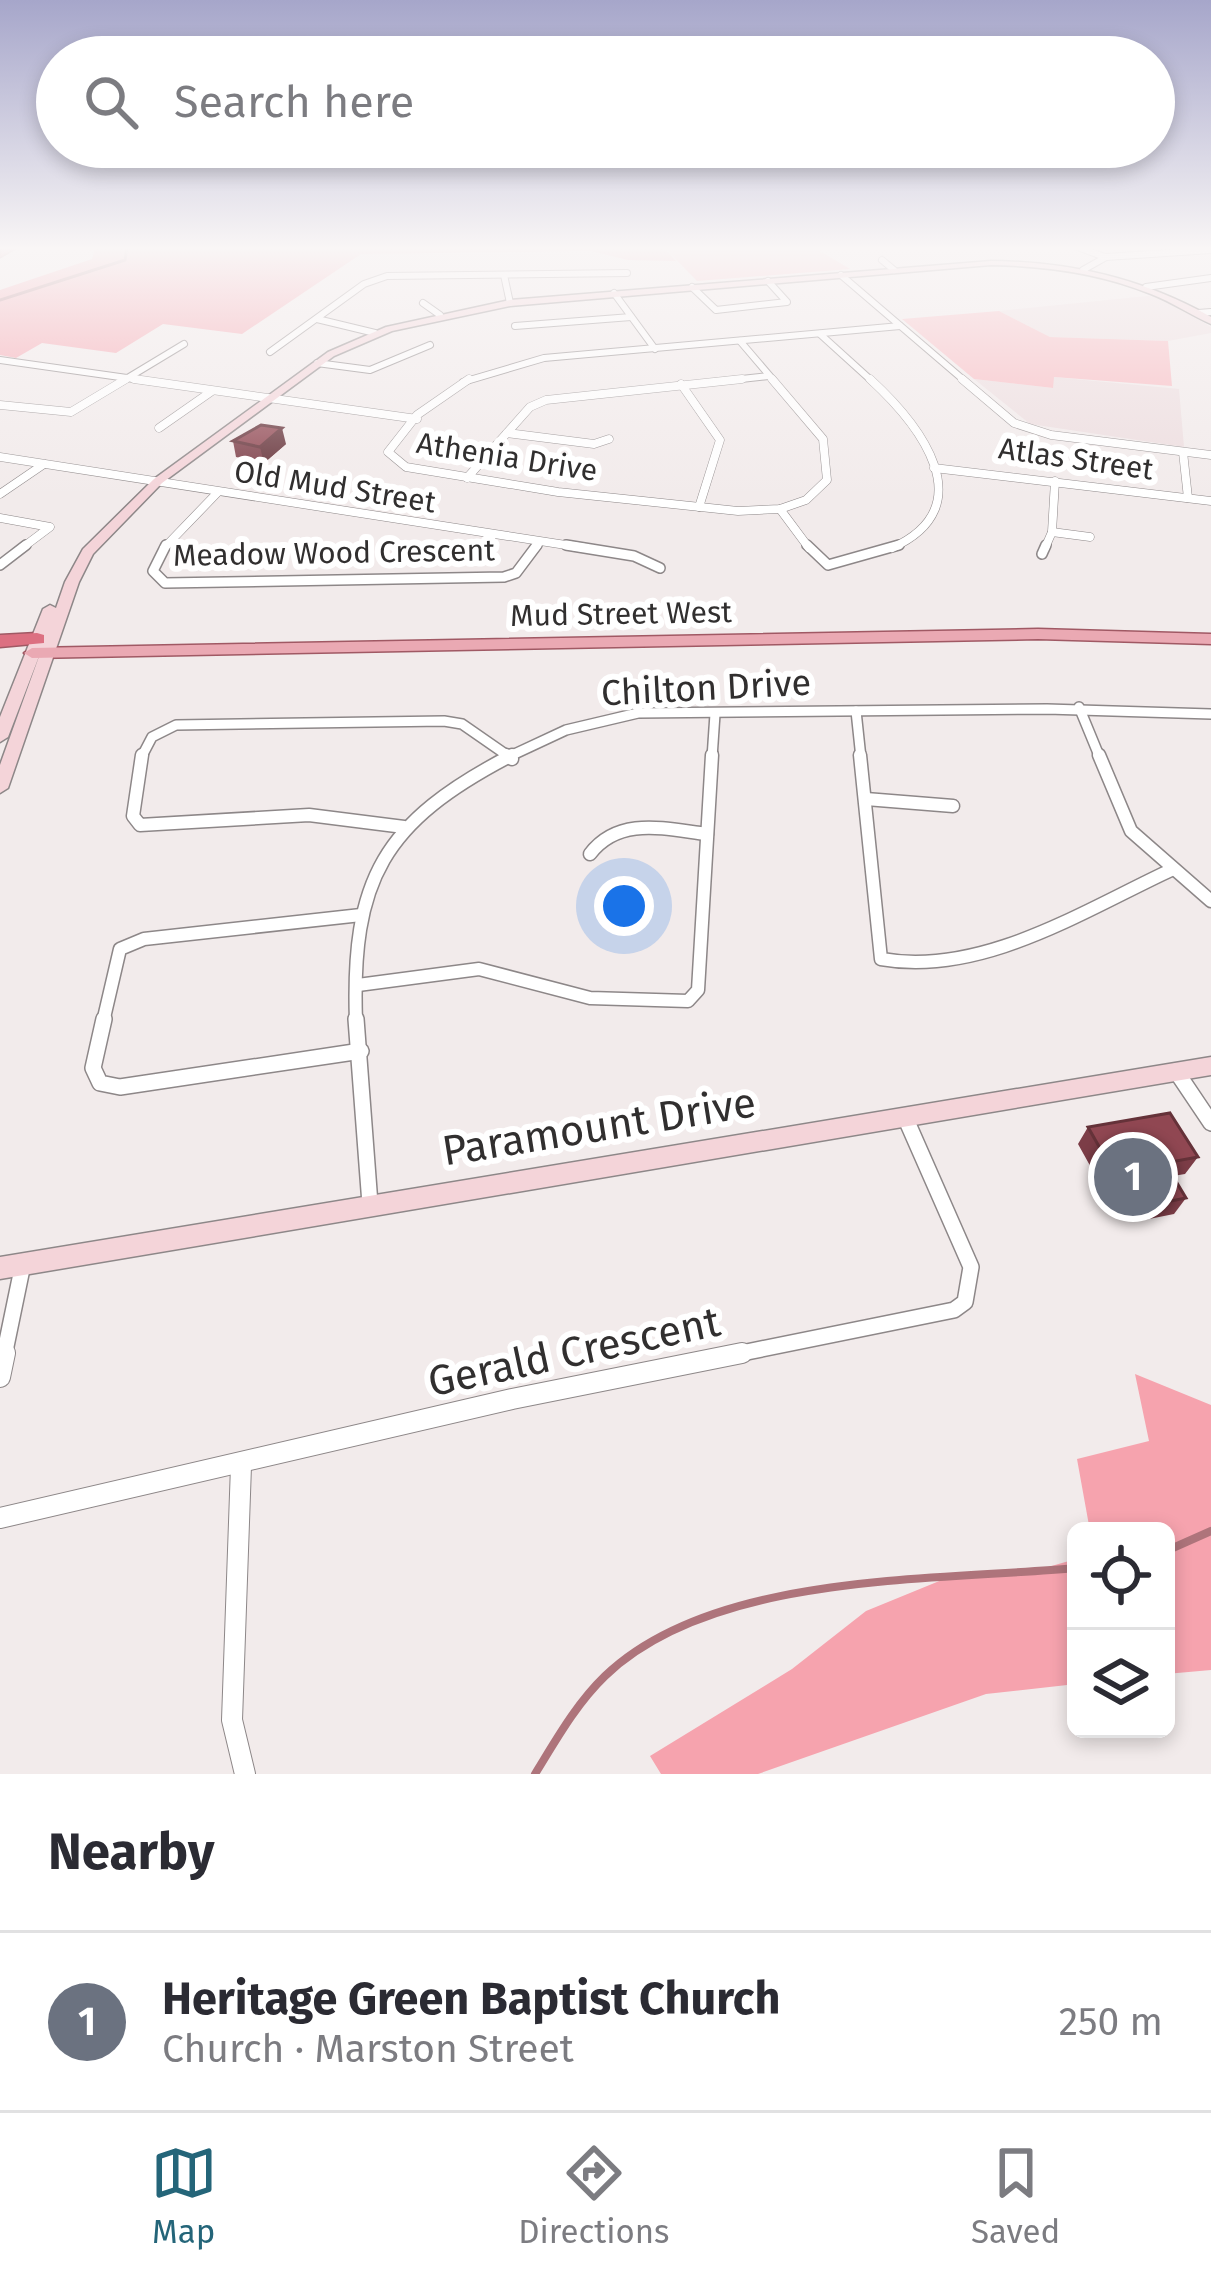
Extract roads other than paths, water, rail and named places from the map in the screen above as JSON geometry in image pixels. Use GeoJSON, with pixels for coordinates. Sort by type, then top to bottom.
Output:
{"type":"FeatureCollection","features":[{"type":"Feature","properties":{"kind":"highway"},"geometry":{"type":"LineString","coordinates":[[0,640],[42,646]]}},
{"type":"Feature","properties":{"kind":"highway"},"geometry":{"type":"LineString","coordinates":[[0,654],[42,646]]}},
{"type":"Feature","properties":{"kind":"main road","name":"Mud Street West"},"geometry":{"type":"LineString","coordinates":[[42,646],[1029,621],[1211,628]]}},
{"type":"Feature","properties":{"kind":"main road","name":"Mud Street West"},"geometry":{"type":"LineString","coordinates":[[42,646],[1038,634],[1211,639]]}},
{"type":"Feature","properties":{"kind":"street"},"geometry":{"type":"LineString","coordinates":[[270,352],[300,331]]}},
{"type":"Feature","properties":{"kind":"street"},"geometry":{"type":"LineString","coordinates":[[366,331],[375,333]]}},
{"type":"Feature","properties":{"kind":"street"},"geometry":{"type":"LineString","coordinates":[[0,788],[77,549],[110,514],[267,398],[317,363],[383,331]]}},
{"type":"Feature","properties":{"kind":"street"},"geometry":{"type":"LineString","coordinates":[[642,331],[655,349]]}},
{"type":"Feature","properties":{"kind":"street","name":"Athenia Drive"},"geometry":{"type":"LineString","coordinates":[[780,509],[699,507],[467,478],[406,467],[391,458],[391,444],[455,385],[501,367],[852,331]]}},
{"type":"Feature","properties":{"kind":"street"},"geometry":{"type":"LineString","coordinates":[[906,331],[1015,423],[1046,434],[1211,455]]}},
{"type":"Feature","properties":{"kind":"street"},"geometry":{"type":"LineString","coordinates":[[740,341],[827,446],[823,487],[780,509],[816,557],[828,565],[877,556],[913,538],[934,516],[939,499],[934,468],[920,433],[820,334]]}},
{"type":"Feature","properties":{"kind":"street"},"geometry":{"type":"LineString","coordinates":[[0,405],[71,412],[184,344]]}},
{"type":"Feature","properties":{"kind":"street"},"geometry":{"type":"LineString","coordinates":[[317,363],[370,370],[430,345]]}},
{"type":"Feature","properties":{"kind":"street"},"geometry":{"type":"LineString","coordinates":[[0,360],[417,419]]}},
{"type":"Feature","properties":{"kind":"street"},"geometry":{"type":"LineString","coordinates":[[467,478],[530,407],[546,400],[769,376]]}},
{"type":"Feature","properties":{"kind":"street"},"geometry":{"type":"LineString","coordinates":[[681,384],[720,440],[699,507]]}},
{"type":"Feature","properties":{"kind":"street"},"geometry":{"type":"LineString","coordinates":[[160,428],[213,390]]}},
{"type":"Feature","properties":{"kind":"street"},"geometry":{"type":"LineString","coordinates":[[507,433],[594,444],[609,439]]}},
{"type":"Feature","properties":{"kind":"street"},"geometry":{"type":"LineString","coordinates":[[1183,452],[1188,499]]}},
{"type":"Feature","properties":{"kind":"street","name":"Old Mud Street"},"geometry":{"type":"LineString","coordinates":[[0,457],[634,556],[660,568]]}},
{"type":"Feature","properties":{"kind":"street"},"geometry":{"type":"LineString","coordinates":[[0,494],[44,464]]}},
{"type":"Feature","properties":{"kind":"street","name":"Atlas Street"},"geometry":{"type":"LineString","coordinates":[[934,468],[1211,501]]}},
{"type":"Feature","properties":{"kind":"street"},"geometry":{"type":"LineString","coordinates":[[1042,554],[1052,532],[1055,481]]}},
{"type":"Feature","properties":{"kind":"street","name":"Meadow Wood Crescent"},"geometry":{"type":"LineString","coordinates":[[218,492],[167,543],[155,578],[165,583],[504,577],[516,573],[538,544]]}},
{"type":"Feature","properties":{"kind":"street"},"geometry":{"type":"LineString","coordinates":[[0,518],[50,527],[0,565]]}},
{"type":"Feature","properties":{"kind":"street"},"geometry":{"type":"LineString","coordinates":[[1052,532],[1090,537]]}},
{"type":"Feature","properties":{"kind":"street"},"geometry":{"type":"LineString","coordinates":[[0,737],[42,646]]}},
{"type":"Feature","properties":{"kind":"street"},"geometry":{"type":"LineString","coordinates":[[1079,707],[1131,831],[1211,901]]}},
{"type":"Feature","properties":{"kind":"street","name":"Chilton Drive"},"geometry":{"type":"LineString","coordinates":[[370,1204],[358,986],[361,915],[383,851],[404,827],[444,796],[594,721],[1079,707],[1211,714]]}},
{"type":"Feature","properties":{"kind":"street"},"geometry":{"type":"LineString","coordinates":[[856,711],[875,945],[880,959],[896,965],[999,947],[1171,870]]}},
{"type":"Feature","properties":{"kind":"street"},"geometry":{"type":"LineString","coordinates":[[358,986],[479,969],[590,998],[688,1001],[698,990],[715,714]]}},
{"type":"Feature","properties":{"kind":"street"},"geometry":{"type":"LineString","coordinates":[[404,827],[309,814],[140,825],[133,816],[146,742],[159,728],[176,725],[444,721],[462,724],[512,759]]}},
{"type":"Feature","properties":{"kind":"street"},"geometry":{"type":"LineString","coordinates":[[866,800],[953,806]]}},
{"type":"Feature","properties":{"kind":"street"},"geometry":{"type":"LineString","coordinates":[[590,854],[596,841],[634,827],[707,834]]}},
{"type":"Feature","properties":{"kind":"street"},"geometry":{"type":"LineString","coordinates":[[361,915],[145,940],[119,949],[93,1068],[100,1083],[120,1087],[362,1051]]}},
{"type":"Feature","properties":{"kind":"street","name":"Paramount Drive"},"geometry":{"type":"LineString","coordinates":[[12,1266],[1211,1066]]}},
{"type":"Feature","properties":{"kind":"street"},"geometry":{"type":"LineString","coordinates":[[1176,1071],[1211,1123]]}},
{"type":"Feature","properties":{"kind":"street","name":"Gerald Crescent"},"geometry":{"type":"LineString","coordinates":[[0,1518],[241,1466],[512,1399],[964,1305],[973,1287],[971,1267],[905,1117]]}},
{"type":"Feature","properties":{"kind":"street"},"geometry":{"type":"LineString","coordinates":[[0,1377],[12,1266]]}},
{"type":"Feature","properties":{"kind":"street"},"geometry":{"type":"LineString","coordinates":[[241,1466],[232,1720],[244,1774]]}},
{"type":"Feature","properties":{"kind":"waterway"},"geometry":{"type":"LineString","coordinates":[[1175,1547],[1211,1531]]}},
{"type":"Feature","properties":{"kind":"waterway"},"geometry":{"type":"LineString","coordinates":[[535,1774],[576,1710],[605,1676],[650,1642],[704,1617],[828,1588],[1067,1569]]}},
{"type":"Feature","properties":{"kind":"place","name":"Heritage Green Baptist Church"},"geometry":{"type":"Point","coordinates":[1133,1177]}}]}
